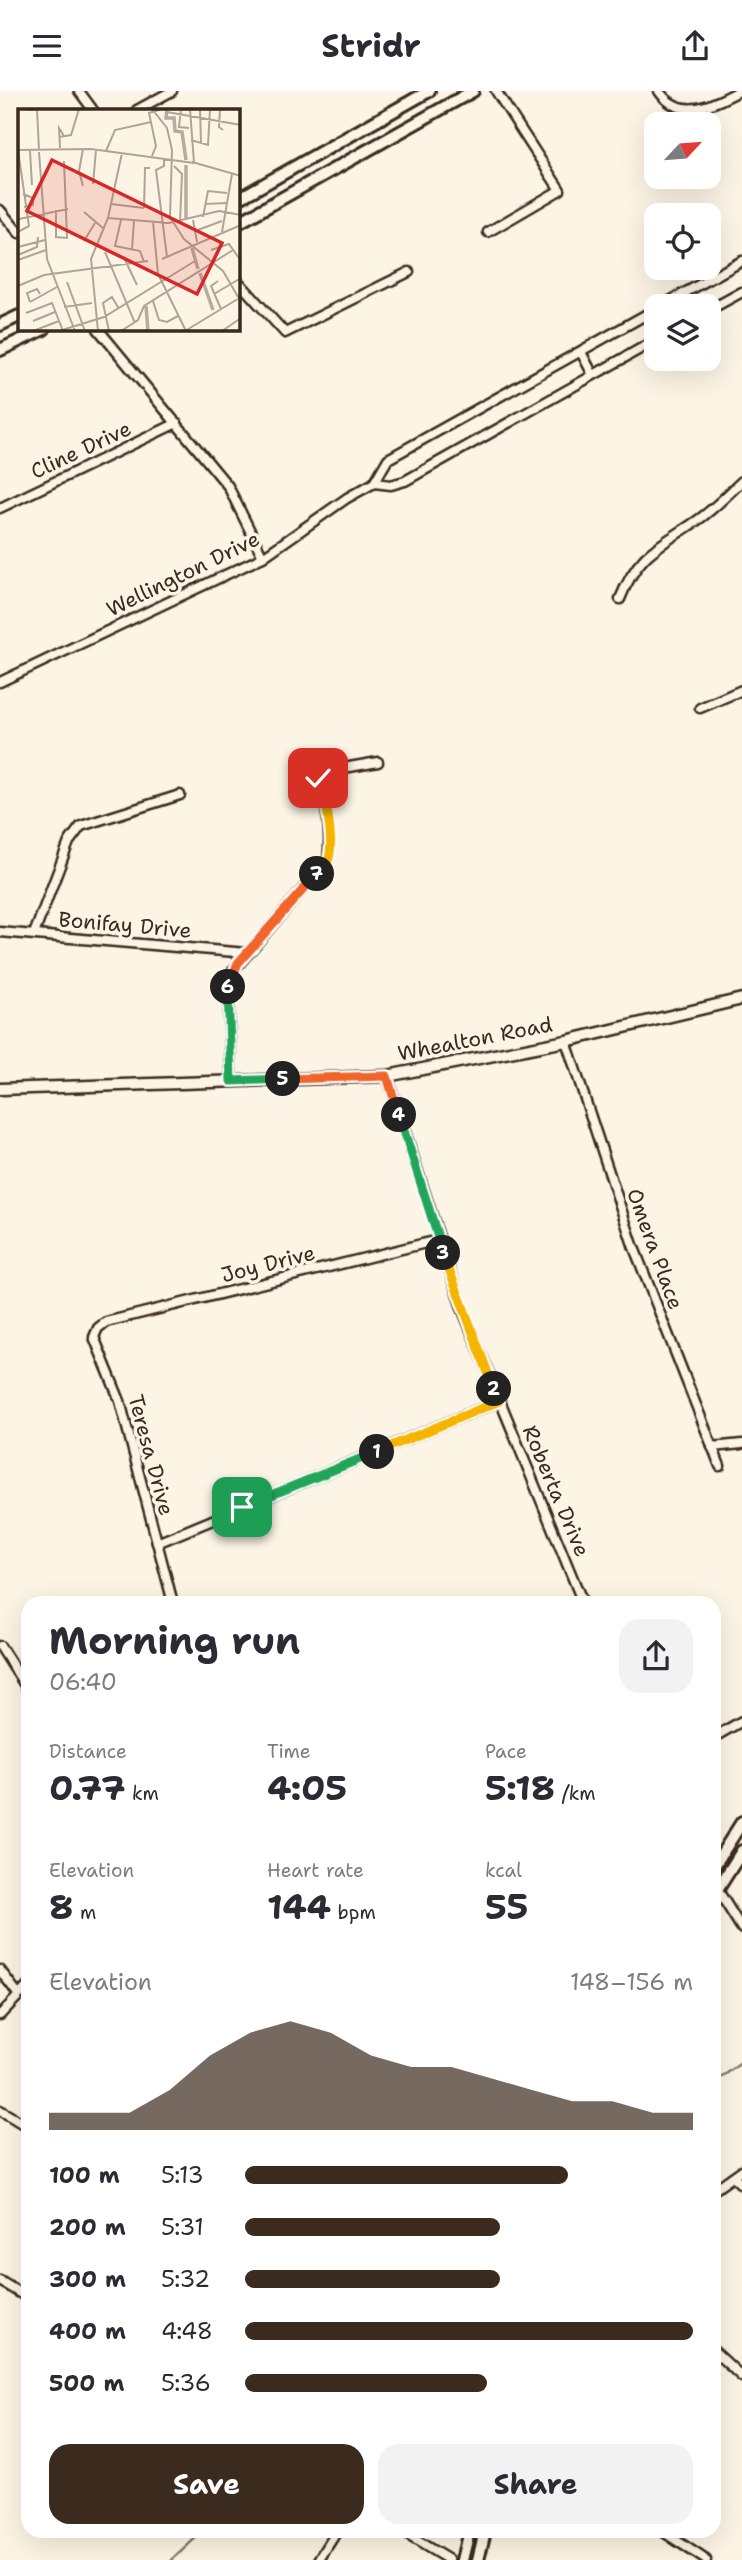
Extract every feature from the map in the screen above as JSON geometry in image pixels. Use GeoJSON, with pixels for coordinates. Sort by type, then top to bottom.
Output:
{"type":"FeatureCollection","features":[{"type":"Feature","properties":{"kind":"main road"},"geometry":{"type":"LineString","coordinates":[[240,198],[429,91]]}},
{"type":"Feature","properties":{"kind":"main road"},"geometry":{"type":"LineString","coordinates":[[240,222],[472,91]]}},
{"type":"Feature","properties":{"kind":"main road"},"geometry":{"type":"LineString","coordinates":[[0,325],[18,316]]}},
{"type":"Feature","properties":{"kind":"main road"},"geometry":{"type":"LineString","coordinates":[[0,351],[40,331]]}},
{"type":"Feature","properties":{"kind":"main road"},"geometry":{"type":"LineString","coordinates":[[721,1854],[742,1822]]}},
{"type":"Feature","properties":{"kind":"main road"},"geometry":{"type":"LineString","coordinates":[[721,1881],[742,1851]]}},
{"type":"Feature","properties":{"kind":"main road"},"geometry":{"type":"LineString","coordinates":[[462,2560],[467,2538]]}},
{"type":"Feature","properties":{"kind":"main road"},"geometry":{"type":"LineString","coordinates":[[478,2560],[483,2538]]}},
{"type":"Feature","properties":{"kind":"street"},"geometry":{"type":"LineString","coordinates":[[79,91],[92,109]]}},
{"type":"Feature","properties":{"kind":"street"},"geometry":{"type":"LineString","coordinates":[[139,109],[172,91]]}},
{"type":"Feature","properties":{"kind":"street"},"geometry":{"type":"LineString","coordinates":[[488,232],[559,190],[496,91]]}},
{"type":"Feature","properties":{"kind":"street"},"geometry":{"type":"LineString","coordinates":[[659,91],[679,107],[695,110],[713,105],[738,91]]}},
{"type":"Feature","properties":{"kind":"street"},"geometry":{"type":"LineString","coordinates":[[0,210],[18,232]]}},
{"type":"Feature","properties":{"kind":"street"},"geometry":{"type":"LineString","coordinates":[[683,294],[742,261]]}},
{"type":"Feature","properties":{"kind":"street"},"geometry":{"type":"LineString","coordinates":[[240,283],[285,333],[409,272]]}},
{"type":"Feature","properties":{"kind":"street"},"geometry":{"type":"LineString","coordinates":[[721,303],[742,292]]}},
{"type":"Feature","properties":{"kind":"street","name":"Wellington Drive"},"geometry":{"type":"LineString","coordinates":[[0,683],[262,557],[347,498],[373,484],[388,459],[644,316]]}},
{"type":"Feature","properties":{"kind":"street"},"geometry":{"type":"LineString","coordinates":[[100,331],[228,486],[262,557]]}},
{"type":"Feature","properties":{"kind":"street","name":"Wellington Drive"},"geometry":{"type":"LineString","coordinates":[[373,484],[391,485],[405,481],[644,347]]}},
{"type":"Feature","properties":{"kind":"street"},"geometry":{"type":"LineString","coordinates":[[581,352],[593,375]]}},
{"type":"Feature","properties":{"kind":"street","name":"Cline Drive"},"geometry":{"type":"LineString","coordinates":[[0,508],[177,423]]}},
{"type":"Feature","properties":{"kind":"street"},"geometry":{"type":"LineString","coordinates":[[620,599],[631,572],[649,552],[699,519],[742,481]]}},
{"type":"Feature","properties":{"kind":"street"},"geometry":{"type":"LineString","coordinates":[[700,708],[742,690]]}},
{"type":"Feature","properties":{"kind":"street"},"geometry":{"type":"LineString","coordinates":[[231,1081],[228,982],[238,963],[328,860],[331,841],[323,787],[312,762]]}},
{"type":"Feature","properties":{"kind":"street"},"geometry":{"type":"LineString","coordinates":[[318,778],[338,769],[378,762]]}},
{"type":"Feature","properties":{"kind":"street"},"geometry":{"type":"LineString","coordinates":[[34,934],[69,842],[80,826],[180,795]]}},
{"type":"Feature","properties":{"kind":"street","name":"Bonifay Drive"},"geometry":{"type":"LineString","coordinates":[[0,932],[247,953]]}},
{"type":"Feature","properties":{"kind":"street","name":"Whealton Road"},"geometry":{"type":"LineString","coordinates":[[0,1089],[387,1076],[566,1041],[742,999]]}},
{"type":"Feature","properties":{"kind":"street","name":"Omera Place"},"geometry":{"type":"LineString","coordinates":[[566,1041],[633,1245],[720,1466]]}},
{"type":"Feature","properties":{"kind":"street","name":"Roberta Drive"},"geometry":{"type":"LineString","coordinates":[[387,1076],[438,1240],[499,1401],[580,1596]]}},
{"type":"Feature","properties":{"kind":"street","name":"Joy Drive"},"geometry":{"type":"LineString","coordinates":[[106,1322],[438,1240]]}},
{"type":"Feature","properties":{"kind":"street","name":"Teresa Drive"},"geometry":{"type":"LineString","coordinates":[[106,1322],[98,1328],[94,1337],[120,1401],[171,1596]]}},
{"type":"Feature","properties":{"kind":"street"},"geometry":{"type":"LineString","coordinates":[[157,1543],[499,1401]]}},
{"type":"Feature","properties":{"kind":"street"},"geometry":{"type":"LineString","coordinates":[[712,1447],[742,1444]]}},
{"type":"Feature","properties":{"kind":"street"},"geometry":{"type":"LineString","coordinates":[[0,1647],[21,1679]]}},
{"type":"Feature","properties":{"kind":"street"},"geometry":{"type":"LineString","coordinates":[[721,1733],[742,1720]]}},
{"type":"Feature","properties":{"kind":"street"},"geometry":{"type":"LineString","coordinates":[[721,1899],[742,1929]]}},
{"type":"Feature","properties":{"kind":"street"},"geometry":{"type":"LineString","coordinates":[[0,1970],[18,1994]]}},
{"type":"Feature","properties":{"kind":"street"},"geometry":{"type":"LineString","coordinates":[[0,2015],[21,1992]]}},
{"type":"Feature","properties":{"kind":"street"},"geometry":{"type":"LineString","coordinates":[[0,2110],[21,2123]]}},
{"type":"Feature","properties":{"kind":"street"},"geometry":{"type":"LineString","coordinates":[[721,2185],[742,2170]]}},
{"type":"Feature","properties":{"kind":"street"},"geometry":{"type":"LineString","coordinates":[[733,2176],[742,2185]]}},
{"type":"Feature","properties":{"kind":"street"},"geometry":{"type":"LineString","coordinates":[[0,2281],[21,2294]]}},
{"type":"Feature","properties":{"kind":"street"},"geometry":{"type":"LineString","coordinates":[[721,2358],[742,2377]]}},
{"type":"Feature","properties":{"kind":"street"},"geometry":{"type":"LineString","coordinates":[[319,2560],[333,2538]]}},
{"type":"Feature","properties":{"kind":"street"},"geometry":{"type":"LineString","coordinates":[[413,2538],[449,2560]]}},
{"type":"Feature","properties":{"kind":"street"},"geometry":{"type":"LineString","coordinates":[[673,2538],[706,2560]]}},
{"type":"Feature","properties":{"kind":"waterway"},"geometry":{"type":"LineString","coordinates":[[721,2078],[742,2062]]}},
{"type":"Feature","properties":{"kind":"waterway"},"geometry":{"type":"LineString","coordinates":[[172,2560],[196,2538]]}},
{"type":"Feature","properties":{"kind":"route"},"geometry":{"type":"LineString","coordinates":[[242,1507],[499,1401],[461,1308],[387,1076],[231,1081],[228,982],[232,972],[328,860],[331,841],[323,787],[318,778]]}}]}
